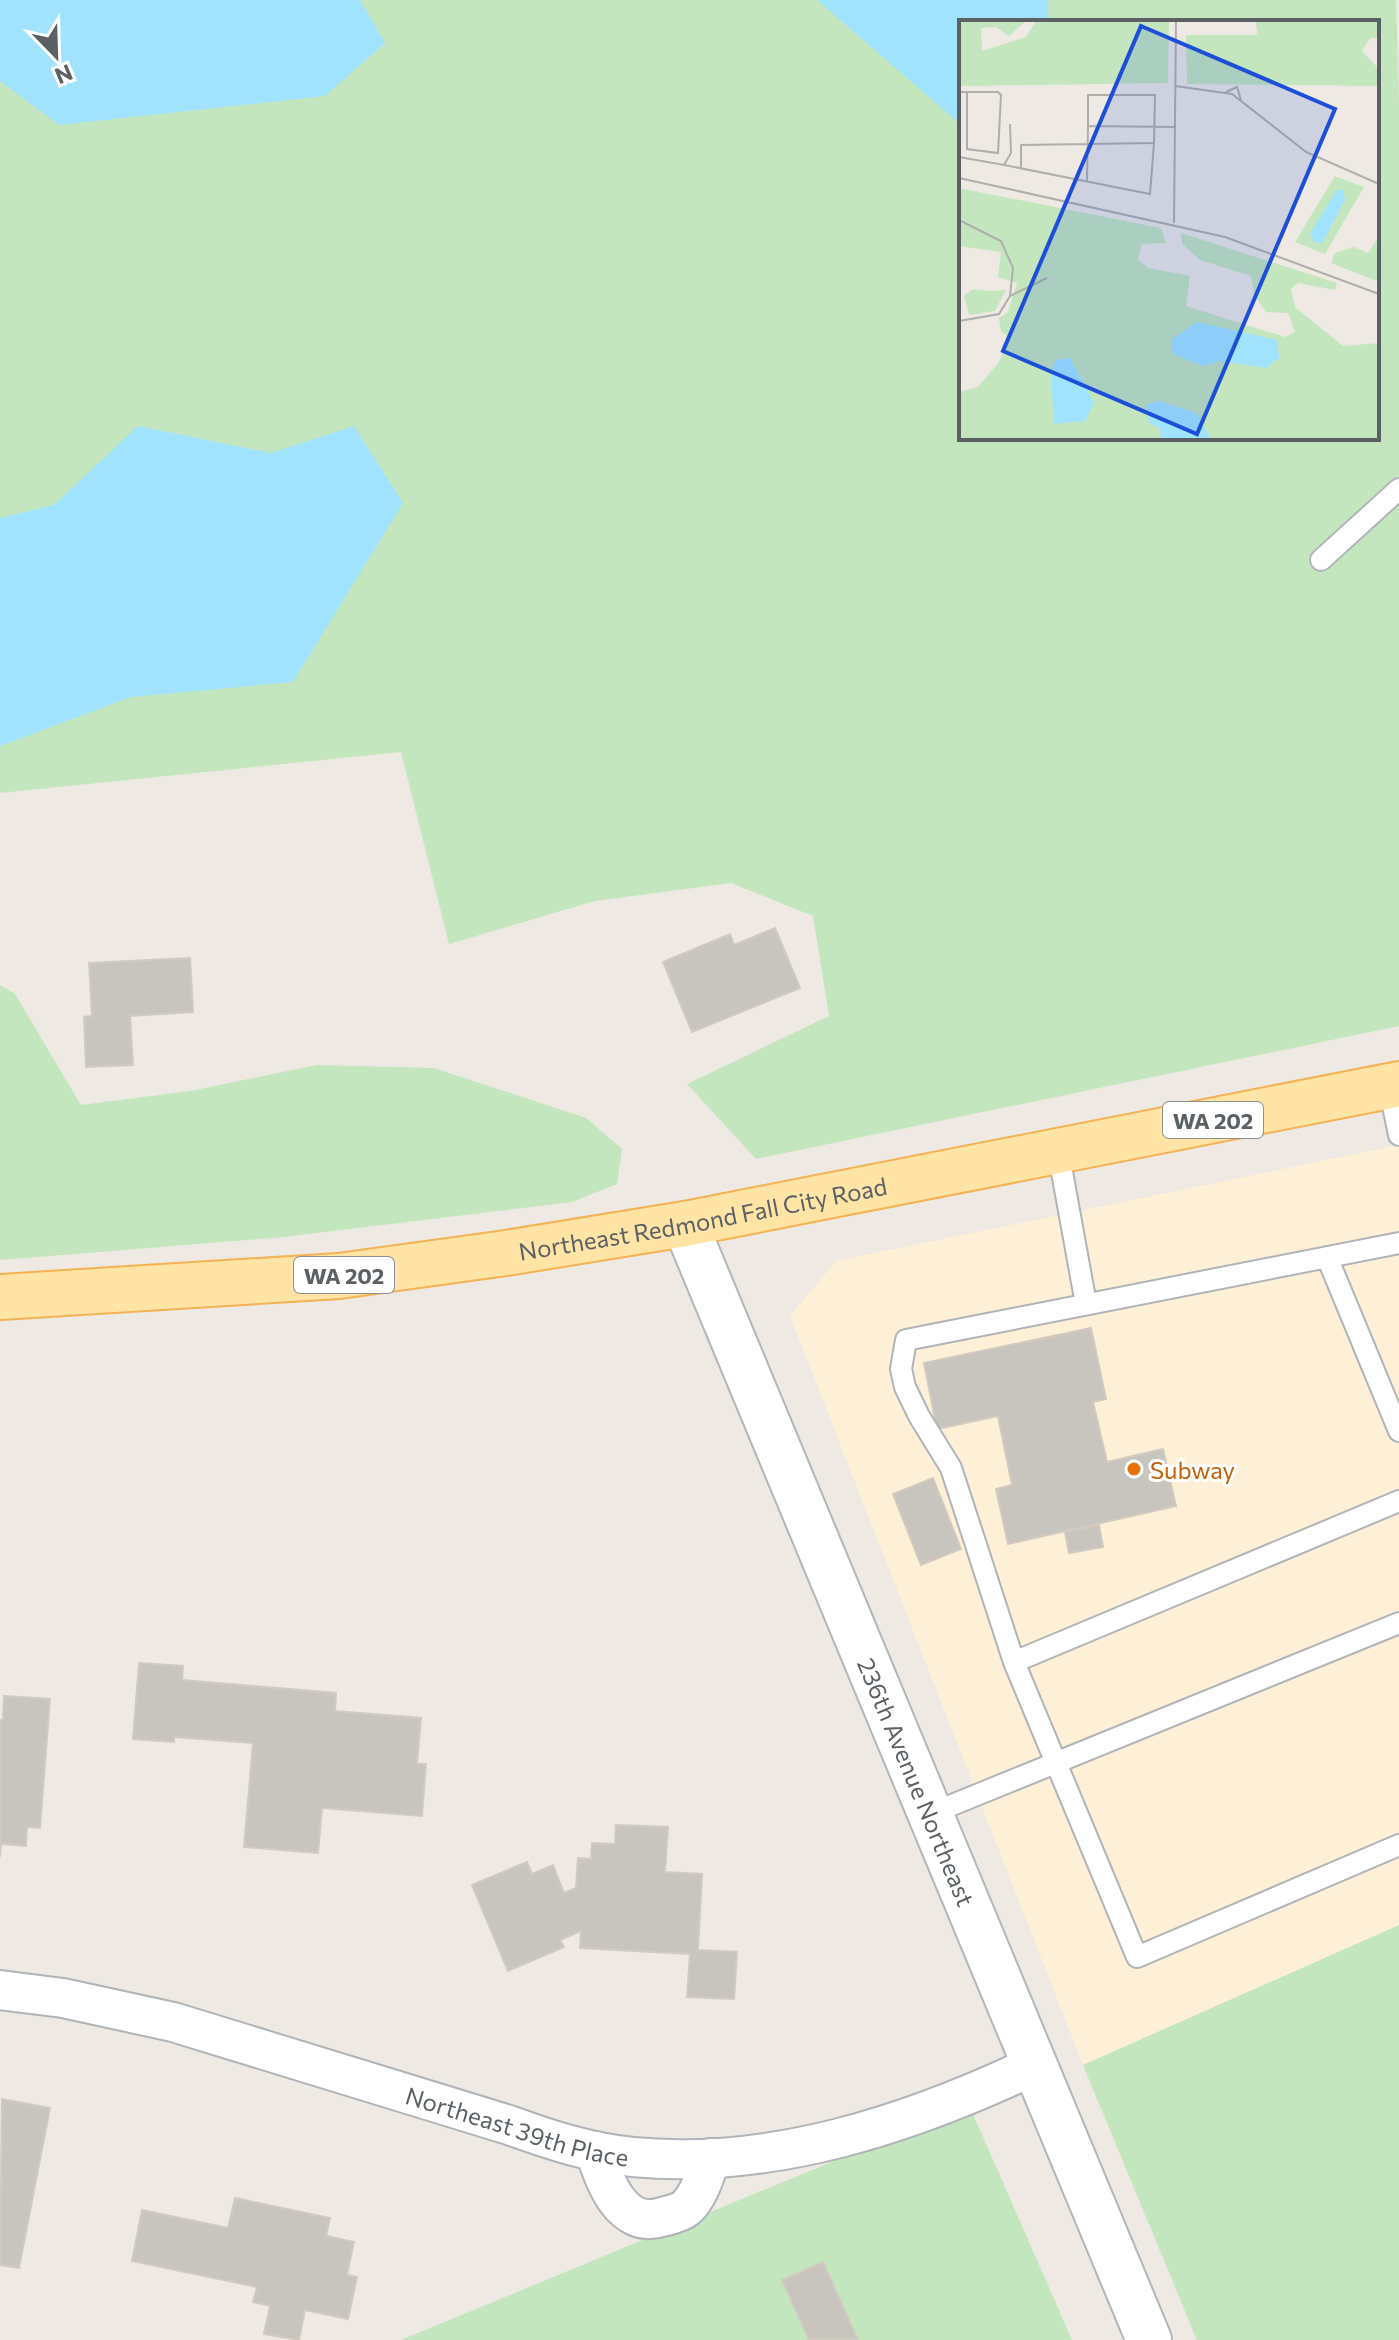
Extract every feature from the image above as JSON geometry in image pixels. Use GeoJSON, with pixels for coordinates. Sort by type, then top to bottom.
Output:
{"type":"FeatureCollection","features":[{"type":"Feature","properties":{"kind":"main road","name":"Northeast Redmond Fall City Road"},"geometry":{"type":"LineString","coordinates":[[0,1297],[339,1276],[506,1253],[685,1224],[1394,1085]]}},
{"type":"Feature","properties":{"kind":"street","name":"236th Avenue Northeast"},"geometry":{"type":"LineString","coordinates":[[685,1224],[1149,2340]]}},
{"type":"Feature","properties":{"kind":"street","name":"Northeast 39th Place"},"geometry":{"type":"LineString","coordinates":[[0,1990],[63,1998],[173,2022],[552,2141],[595,2151],[667,2160],[711,2158],[805,2145],[874,2129],[943,2106],[1035,2065]]}},
{"type":"Feature","properties":{"kind":"street"},"geometry":{"type":"LineString","coordinates":[[595,2151],[604,2183],[626,2211],[654,2220],[685,2210],[698,2191],[711,2158]]}},
{"type":"Feature","properties":{"kind":"lane"},"geometry":{"type":"LineString","coordinates":[[1321,560],[1399,489]]}},
{"type":"Feature","properties":{"kind":"lane"},"geometry":{"type":"LineString","coordinates":[[1394,1085],[1399,1135]]}},
{"type":"Feature","properties":{"kind":"lane"},"geometry":{"type":"LineString","coordinates":[[1058,1150],[1086,1304]]}},
{"type":"Feature","properties":{"kind":"lane"},"geometry":{"type":"LineString","coordinates":[[1399,1243],[906,1340],[901,1369],[905,1387],[951,1468],[1014,1662],[1137,1957],[1399,1845]]}},
{"type":"Feature","properties":{"kind":"lane"},"geometry":{"type":"LineString","coordinates":[[1327,1257],[1399,1431]]}},
{"type":"Feature","properties":{"kind":"lane"},"geometry":{"type":"LineString","coordinates":[[1014,1662],[1399,1501]]}},
{"type":"Feature","properties":{"kind":"lane"},"geometry":{"type":"LineString","coordinates":[[930,1814],[1399,1623]]}},
{"type":"Feature","properties":{"kind":"shaded area"},"geometry":{"type":"Polygon","coordinates":[[[1399,1145],[1399,1925],[1083,2065],[790,1316],[836,1261],[1399,1145]]]}},
{"type":"Feature","properties":{"kind":"green space"},"geometry":{"type":"Polygon","coordinates":[[[0,0],[1396,0],[1399,104],[1399,1026],[756,1159],[687,1084],[829,1016],[813,916],[731,883],[595,901],[449,944],[401,752],[0,793],[0,0]]]}},
{"type":"Feature","properties":{"kind":"green space"},"geometry":{"type":"Polygon","coordinates":[[[0,985],[15,994],[81,1105],[190,1091],[317,1065],[434,1068],[586,1118],[622,1149],[617,1184],[572,1202],[284,1237],[0,1260],[0,985]]]}},
{"type":"Feature","properties":{"kind":"green space"},"geometry":{"type":"Polygon","coordinates":[[[1399,1925],[1399,2340],[1197,2340],[1083,2065],[1399,1925]]]}},
{"type":"Feature","properties":{"kind":"green space"},"geometry":{"type":"Polygon","coordinates":[[[969,2105],[1072,2340],[401,2340],[969,2105]]]}},
{"type":"Feature","properties":{"kind":"water"},"geometry":{"type":"Polygon","coordinates":[[[0,0],[360,0],[385,43],[325,96],[59,125],[0,81],[0,0]]]}},
{"type":"Feature","properties":{"kind":"water"},"geometry":{"type":"Polygon","coordinates":[[[817,0],[1047,0],[1049,20],[959,20],[959,123],[817,0]]]}},
{"type":"Feature","properties":{"kind":"water"},"geometry":{"type":"Polygon","coordinates":[[[138,426],[271,453],[354,426],[403,503],[293,682],[131,697],[0,746],[0,518],[54,505],[138,426]]]}},
{"type":"Feature","properties":{"kind":"building"},"geometry":{"type":"Polygon","coordinates":[[[775,928],[800,988],[692,1032],[663,962],[730,934],[734,945],[775,928]]]}},
{"type":"Feature","properties":{"kind":"building"},"geometry":{"type":"Polygon","coordinates":[[[190,958],[193,1012],[130,1016],[133,1065],[86,1067],[84,1017],[92,1016],[89,963],[190,958]]]}},
{"type":"Feature","properties":{"kind":"building"},"geometry":{"type":"Polygon","coordinates":[[[1091,1328],[1106,1399],[1093,1402],[1107,1462],[1163,1449],[1176,1506],[1008,1544],[996,1489],[1012,1485],[998,1416],[937,1429],[924,1363],[1091,1328]]]}},
{"type":"Feature","properties":{"kind":"building"},"geometry":{"type":"Polygon","coordinates":[[[933,1478],[961,1549],[921,1565],[893,1494],[933,1478]]]}},
{"type":"Feature","properties":{"kind":"building"},"geometry":{"type":"Polygon","coordinates":[[[1099,1525],[1103,1547],[1069,1553],[1065,1532],[1099,1525]]]}},
{"type":"Feature","properties":{"kind":"building"},"geometry":{"type":"Polygon","coordinates":[[[139,1663],[183,1666],[182,1680],[336,1693],[335,1711],[421,1718],[417,1764],[426,1764],[422,1816],[322,1808],[318,1853],[244,1847],[253,1743],[174,1737],[174,1742],[133,1739],[139,1663]]]}},
{"type":"Feature","properties":{"kind":"building"},"geometry":{"type":"Polygon","coordinates":[[[4,1696],[50,1699],[40,1828],[27,1827],[26,1846],[1,1844],[0,1857],[0,1720],[3,1720],[4,1696]]]}},
{"type":"Feature","properties":{"kind":"building"},"geometry":{"type":"Polygon","coordinates":[[[616,1825],[668,1827],[665,1872],[702,1874],[698,1950],[737,1952],[734,1999],[687,1997],[690,1954],[580,1948],[581,1931],[560,1940],[564,1947],[508,1971],[472,1885],[527,1862],[532,1874],[553,1865],[564,1893],[576,1888],[578,1858],[591,1859],[592,1843],[615,1844],[616,1825]]]}},
{"type":"Feature","properties":{"kind":"building"},"geometry":{"type":"Polygon","coordinates":[[[2,2099],[50,2108],[19,2268],[0,2265],[2,2099]]]}},
{"type":"Feature","properties":{"kind":"building"},"geometry":{"type":"Polygon","coordinates":[[[235,2198],[330,2218],[326,2236],[354,2242],[347,2275],[357,2277],[348,2319],[305,2310],[299,2340],[264,2334],[270,2306],[253,2302],[257,2287],[132,2261],[142,2210],[228,2228],[235,2198]]]}},
{"type":"Feature","properties":{"kind":"building"},"geometry":{"type":"Polygon","coordinates":[[[823,2262],[858,2340],[809,2340],[782,2280],[823,2262]]]}},
{"type":"Feature","properties":{"kind":"place","name":"Subway"},"geometry":{"type":"Point","coordinates":[1134,1469]}}]}
